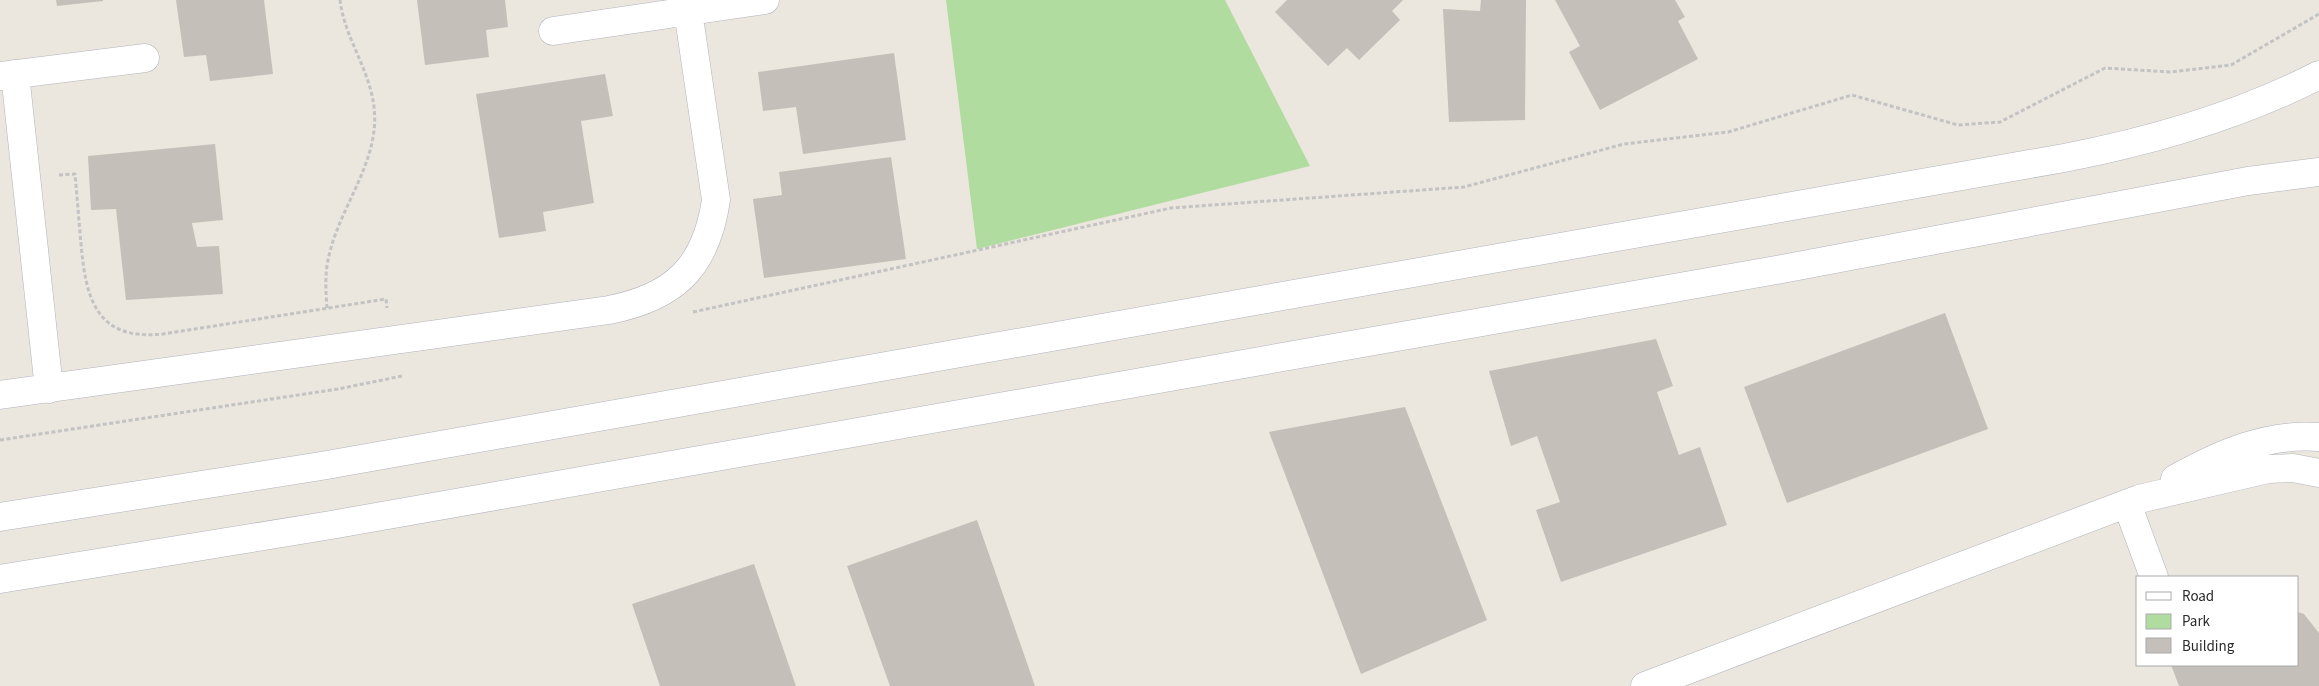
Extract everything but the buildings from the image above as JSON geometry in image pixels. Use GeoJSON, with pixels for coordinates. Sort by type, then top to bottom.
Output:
{"type":"FeatureCollection","features":[{"type":"Feature","properties":{"kind":"street"},"geometry":{"type":"LineString","coordinates":[[553,31],[766,0]]}},
{"type":"Feature","properties":{"kind":"street"},"geometry":{"type":"LineString","coordinates":[[0,395],[391,341],[637,304],[662,293],[684,275],[701,253],[712,228],[716,200],[688,11]]}},
{"type":"Feature","properties":{"kind":"street"},"geometry":{"type":"LineString","coordinates":[[49,389],[26,178],[7,75],[145,58]]}},
{"type":"Feature","properties":{"kind":"street"},"geometry":{"type":"LineString","coordinates":[[0,517],[321,466],[2064,158],[2115,148],[2215,120],[2319,75]]}},
{"type":"Feature","properties":{"kind":"street"},"geometry":{"type":"LineString","coordinates":[[0,579],[321,527],[1772,271],[2248,182],[2319,172]]}},
{"type":"Feature","properties":{"kind":"street"},"geometry":{"type":"LineString","coordinates":[[2133,502],[2195,468],[2255,443],[2278,437],[2319,437]]}},
{"type":"Feature","properties":{"kind":"street"},"geometry":{"type":"LineString","coordinates":[[1645,686],[2133,502],[2268,469],[2293,468],[2319,473]]}},
{"type":"Feature","properties":{"kind":"street"},"geometry":{"type":"LineString","coordinates":[[2133,502],[2154,576]]}},
{"type":"Feature","properties":{"kind":"path"},"geometry":{"type":"LineString","coordinates":[[328,308],[325,287],[327,266],[332,246],[370,154],[375,105],[370,81],[350,36],[340,0]]}},
{"type":"Feature","properties":{"kind":"path"},"geometry":{"type":"LineString","coordinates":[[687,313],[1171,208],[1464,187],[1624,144],[1728,132],[1852,95],[1958,125],[2000,122],[2105,68],[2170,72],[2231,65],[2319,14]]}},
{"type":"Feature","properties":{"kind":"path"},"geometry":{"type":"LineString","coordinates":[[26,178],[75,174],[87,291],[93,305],[104,318],[131,334],[147,336],[163,334],[386,299],[391,341]]}},
{"type":"Feature","properties":{"kind":"path"},"geometry":{"type":"LineString","coordinates":[[0,440],[338,389],[406,374]]}},
{"type":"Feature","properties":{"kind":"green space"},"geometry":{"type":"Polygon","coordinates":[[[946,0],[1225,0],[1310,166],[977,249],[946,0]]]}}]}
